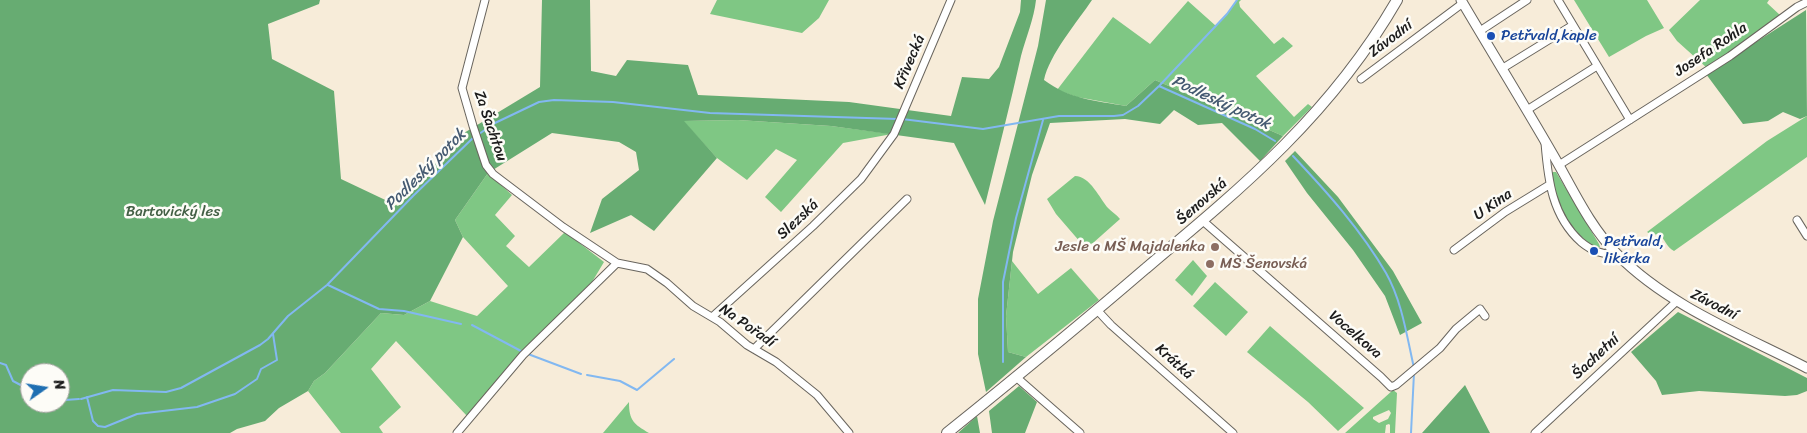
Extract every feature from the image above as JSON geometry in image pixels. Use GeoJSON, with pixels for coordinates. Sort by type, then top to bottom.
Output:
{"type":"FeatureCollection","features":[{"type":"Feature","properties":{"kind":"main road","name":"Šenovská"},"geometry":{"type":"LineString","coordinates":[[947,433],[1203,221],[1278,153],[1320,108],[1367,47],[1397,0]]}},
{"type":"Feature","properties":{"kind":"street","name":"Za Šachtou"},"geometry":{"type":"LineString","coordinates":[[485,0],[462,88],[486,165],[493,174]]}},
{"type":"Feature","properties":{"kind":"street","name":"Křivecká"},"geometry":{"type":"LineString","coordinates":[[894,134],[951,0]]}},
{"type":"Feature","properties":{"kind":"street"},"geometry":{"type":"LineString","coordinates":[[1480,31],[1527,0]]}},
{"type":"Feature","properties":{"kind":"street"},"geometry":{"type":"LineString","coordinates":[[1558,0],[1630,120]]}},
{"type":"Feature","properties":{"kind":"street"},"geometry":{"type":"LineString","coordinates":[[1802,0],[1807,2]]}},
{"type":"Feature","properties":{"kind":"street","name":"Závodní"},"geometry":{"type":"LineString","coordinates":[[1361,79],[1462,1],[1598,232],[1617,254],[1645,279],[1676,302],[1807,368]]}},
{"type":"Feature","properties":{"kind":"street","name":"Josefa Rohla"},"geometry":{"type":"LineString","coordinates":[[1559,166],[1730,56],[1797,7],[1807,2]]}},
{"type":"Feature","properties":{"kind":"street"},"geometry":{"type":"LineString","coordinates":[[1503,68],[1572,25]]}},
{"type":"Feature","properties":{"kind":"street"},"geometry":{"type":"LineString","coordinates":[[1527,110],[1597,66]]}},
{"type":"Feature","properties":{"kind":"street","name":"Slezská"},"geometry":{"type":"LineString","coordinates":[[712,318],[813,226],[861,178],[894,134]]}},
{"type":"Feature","properties":{"kind":"street","name":"Závodní"},"geometry":{"type":"LineString","coordinates":[[1544,140],[1549,185],[1560,216],[1573,234],[1594,251],[1603,254],[1617,254]]}},
{"type":"Feature","properties":{"kind":"street","name":"Na Pořadí"},"geometry":{"type":"LineString","coordinates":[[493,174],[563,227],[617,263],[647,269],[667,282],[693,306],[754,349],[776,362],[817,395],[848,433]]}},
{"type":"Feature","properties":{"kind":"street","name":"U Kina"},"geometry":{"type":"LineString","coordinates":[[1454,250],[1505,212],[1549,185]]}},
{"type":"Feature","properties":{"kind":"street"},"geometry":{"type":"LineString","coordinates":[[754,349],[907,199]]}},
{"type":"Feature","properties":{"kind":"street"},"geometry":{"type":"LineString","coordinates":[[1797,220],[1807,236]]}},
{"type":"Feature","properties":{"kind":"street","name":"Vocelkova"},"geometry":{"type":"LineString","coordinates":[[1203,221],[1381,377],[1390,387],[1396,385],[1440,348],[1456,328],[1480,309],[1485,316]]}},
{"type":"Feature","properties":{"kind":"street"},"geometry":{"type":"LineString","coordinates":[[457,433],[523,355],[617,263]]}},
{"type":"Feature","properties":{"kind":"street","name":"Šachetní"},"geometry":{"type":"LineString","coordinates":[[1534,433],[1676,302]]}},
{"type":"Feature","properties":{"kind":"street","name":"Krátká"},"geometry":{"type":"LineString","coordinates":[[1097,310],[1111,325],[1233,433]]}},
{"type":"Feature","properties":{"kind":"street"},"geometry":{"type":"LineString","coordinates":[[1016,377],[1080,433]]}},
{"type":"Feature","properties":{"kind":"green space","name":"Bartovický les"},"geometry":{"type":"Polygon","coordinates":[[[0,0],[320,0],[319,4],[268,24],[272,59],[334,91],[341,179],[398,206],[421,183],[454,139],[540,87],[542,0],[590,0],[591,71],[616,76],[627,60],[688,65],[698,95],[849,102],[951,116],[962,77],[989,79],[999,67],[1020,12],[1021,0],[1036,0],[985,205],[954,143],[831,126],[738,120],[684,121],[717,158],[654,231],[631,215],[590,233],[602,199],[639,170],[636,152],[619,142],[552,133],[488,173],[455,220],[463,237],[430,301],[404,315],[381,313],[325,373],[314,381],[308,391],[279,408],[265,421],[237,429],[230,433],[0,433],[0,0]]]}},
{"type":"Feature","properties":{"kind":"green space"},"geometry":{"type":"Polygon","coordinates":[[[717,0],[829,0],[819,18],[802,33],[710,14],[717,0]]]}},
{"type":"Feature","properties":{"kind":"green space"},"geometry":{"type":"Polygon","coordinates":[[[1046,0],[1092,0],[1065,38],[1047,70],[1044,80],[1053,86],[1083,98],[1126,106],[1155,80],[1283,136],[1260,161],[1222,123],[1198,125],[1174,110],[1160,124],[1125,119],[1050,123],[1032,175],[1013,252],[1006,316],[1008,352],[1026,357],[986,392],[978,354],[978,299],[993,221],[1038,46],[1046,0]]]}},
{"type":"Feature","properties":{"kind":"green space"},"geometry":{"type":"Polygon","coordinates":[[[1237,0],[1241,0],[1239,2],[1240,7],[1274,44],[1283,37],[1293,46],[1256,76],[1294,117],[1308,104],[1312,107],[1283,136],[1155,80],[1126,106],[1077,97],[1057,90],[1113,17],[1150,44],[1188,1],[1216,26],[1237,0]]]}},
{"type":"Feature","properties":{"kind":"green space"},"geometry":{"type":"Polygon","coordinates":[[[1574,0],[1647,0],[1664,28],[1609,57],[1574,0]]]}},
{"type":"Feature","properties":{"kind":"green space"},"geometry":{"type":"Polygon","coordinates":[[[1700,0],[1769,0],[1767,3],[1781,16],[1730,54],[1707,68],[1677,41],[1669,30],[1700,0]]]}},
{"type":"Feature","properties":{"kind":"green space"},"geometry":{"type":"Polygon","coordinates":[[[1806,10],[1807,116],[1800,119],[1783,112],[1768,121],[1743,124],[1706,74],[1806,10]]]}},
{"type":"Feature","properties":{"kind":"green space"},"geometry":{"type":"Polygon","coordinates":[[[1807,116],[1807,157],[1674,251],[1658,234],[1652,235],[1647,232],[1767,141],[1807,116]]]}},
{"type":"Feature","properties":{"kind":"green space"},"geometry":{"type":"Polygon","coordinates":[[[738,120],[831,126],[892,134],[843,143],[781,212],[765,197],[797,160],[776,149],[747,180],[717,158],[683,121],[738,120]]]}},
{"type":"Feature","properties":{"kind":"green space"},"geometry":{"type":"Polygon","coordinates":[[[1295,151],[1338,197],[1393,271],[1422,323],[1400,335],[1385,296],[1353,250],[1307,193],[1285,161],[1295,151]]]}},
{"type":"Feature","properties":{"kind":"green space"},"geometry":{"type":"Polygon","coordinates":[[[1556,172],[1600,247],[1597,248],[1578,234],[1565,216],[1551,173],[1556,172]]]}},
{"type":"Feature","properties":{"kind":"green space"},"geometry":{"type":"Polygon","coordinates":[[[488,173],[512,195],[495,215],[515,236],[506,246],[529,267],[565,232],[604,262],[592,282],[467,416],[396,341],[371,369],[401,407],[379,427],[383,433],[341,433],[308,391],[314,381],[325,373],[381,313],[404,315],[430,301],[477,316],[508,286],[463,237],[455,220],[488,173]]]}},
{"type":"Feature","properties":{"kind":"green space"},"geometry":{"type":"Polygon","coordinates":[[[1075,176],[1090,184],[1108,208],[1120,219],[1093,243],[1088,245],[1081,243],[1056,214],[1047,199],[1075,176]]]}},
{"type":"Feature","properties":{"kind":"green space"},"geometry":{"type":"Polygon","coordinates":[[[1193,260],[1207,276],[1192,296],[1175,280],[1193,260]]]}},
{"type":"Feature","properties":{"kind":"green space"},"geometry":{"type":"Polygon","coordinates":[[[1012,261],[1038,294],[1071,268],[1099,300],[1026,357],[1008,352],[1006,316],[1012,261]]]}},
{"type":"Feature","properties":{"kind":"green space"},"geometry":{"type":"Polygon","coordinates":[[[1215,282],[1248,312],[1226,336],[1193,306],[1215,282]]]}},
{"type":"Feature","properties":{"kind":"green space"},"geometry":{"type":"Polygon","coordinates":[[[1678,312],[1807,378],[1807,391],[1797,395],[1785,396],[1699,391],[1662,395],[1656,381],[1631,352],[1678,312]]]}},
{"type":"Feature","properties":{"kind":"green space"},"geometry":{"type":"Polygon","coordinates":[[[1270,326],[1364,408],[1338,431],[1308,402],[1247,352],[1270,326]]]}},
{"type":"Feature","properties":{"kind":"green space"},"geometry":{"type":"Polygon","coordinates":[[[1465,385],[1490,433],[1422,433],[1465,385]]]}},
{"type":"Feature","properties":{"kind":"green space"},"geometry":{"type":"Polygon","coordinates":[[[1019,386],[1037,402],[1025,433],[992,433],[989,411],[1019,386]]]}},
{"type":"Feature","properties":{"kind":"green space"},"geometry":{"type":"Polygon","coordinates":[[[1393,390],[1397,393],[1395,433],[1390,433],[1389,424],[1386,425],[1385,433],[1345,433],[1393,390]],[[1389,410],[1373,417],[1373,419],[1379,423],[1388,419],[1391,413],[1389,410]]]}},
{"type":"Feature","properties":{"kind":"green space"},"geometry":{"type":"Polygon","coordinates":[[[629,402],[631,418],[649,433],[603,433],[629,402]]]}},
{"type":"Feature","properties":{"kind":"green space"},"geometry":{"type":"Polygon","coordinates":[[[977,416],[980,433],[958,433],[977,416]]]}},
{"type":"Feature","properties":{"kind":"waterway"},"geometry":{"type":"LineString","coordinates":[[1160,85],[1227,14],[1237,0]]}},
{"type":"Feature","properties":{"kind":"waterway","name":"Podleský potok"},"geometry":{"type":"LineString","coordinates":[[902,119],[983,129],[1059,116],[1123,115],[1138,106],[1159,86],[1255,129],[1275,141]]}},
{"type":"Feature","properties":{"kind":"waterway","name":"Podleský potok"},"geometry":{"type":"LineString","coordinates":[[479,134],[495,123],[539,102],[554,100],[613,102],[710,113],[898,119]]}},
{"type":"Feature","properties":{"kind":"waterway"},"geometry":{"type":"LineString","coordinates":[[1003,362],[1003,282],[1016,218],[1043,120]]}},
{"type":"Feature","properties":{"kind":"waterway","name":"Podleský potok"},"geometry":{"type":"LineString","coordinates":[[81,399],[113,390],[166,392],[181,388],[260,345],[268,339],[288,316],[327,285],[413,196],[475,136]]}},
{"type":"Feature","properties":{"kind":"waterway","name":"Podleský potok"},"geometry":{"type":"LineString","coordinates":[[1293,156],[1343,212],[1366,242],[1386,273],[1400,307],[1414,368]]}},
{"type":"Feature","properties":{"kind":"waterway"},"geometry":{"type":"LineString","coordinates":[[328,285],[379,309],[404,311],[461,324]]}},
{"type":"Feature","properties":{"kind":"waterway"},"geometry":{"type":"LineString","coordinates":[[472,325],[521,351]]}},
{"type":"Feature","properties":{"kind":"waterway"},"geometry":{"type":"LineString","coordinates":[[87,397],[93,421],[98,426],[105,427],[137,414],[197,407],[235,394],[257,379],[261,369],[277,360],[273,334]]}},
{"type":"Feature","properties":{"kind":"waterway"},"geometry":{"type":"LineString","coordinates":[[528,354],[581,374]]}},
{"type":"Feature","properties":{"kind":"waterway"},"geometry":{"type":"LineString","coordinates":[[587,375],[620,381],[637,390],[674,359]]}},
{"type":"Feature","properties":{"kind":"waterway","name":"Podleský potok"},"geometry":{"type":"LineString","coordinates":[[0,363],[6,365],[13,381],[20,385]]}},
{"type":"Feature","properties":{"kind":"waterway","name":"Podleský potok"},"geometry":{"type":"LineString","coordinates":[[1411,433],[1414,373]]}},
{"type":"Feature","properties":{"kind":"waterway","name":"Podleský potok"},"geometry":{"type":"LineString","coordinates":[[70,400],[79,399]]}},
{"type":"Feature","properties":{"kind":"place","name":"Petřvald,kaple"},"geometry":{"type":"Point","coordinates":[1491,36]}},
{"type":"Feature","properties":{"kind":"place","name":"Jesle a MŠ Majdalenka"},"geometry":{"type":"Point","coordinates":[1215,247]}},
{"type":"Feature","properties":{"kind":"place","name":"Petřvald, likérka"},"geometry":{"type":"Point","coordinates":[1594,251]}},
{"type":"Feature","properties":{"kind":"place","name":"MŠ Šenovská"},"geometry":{"type":"Point","coordinates":[1210,264]}}]}
